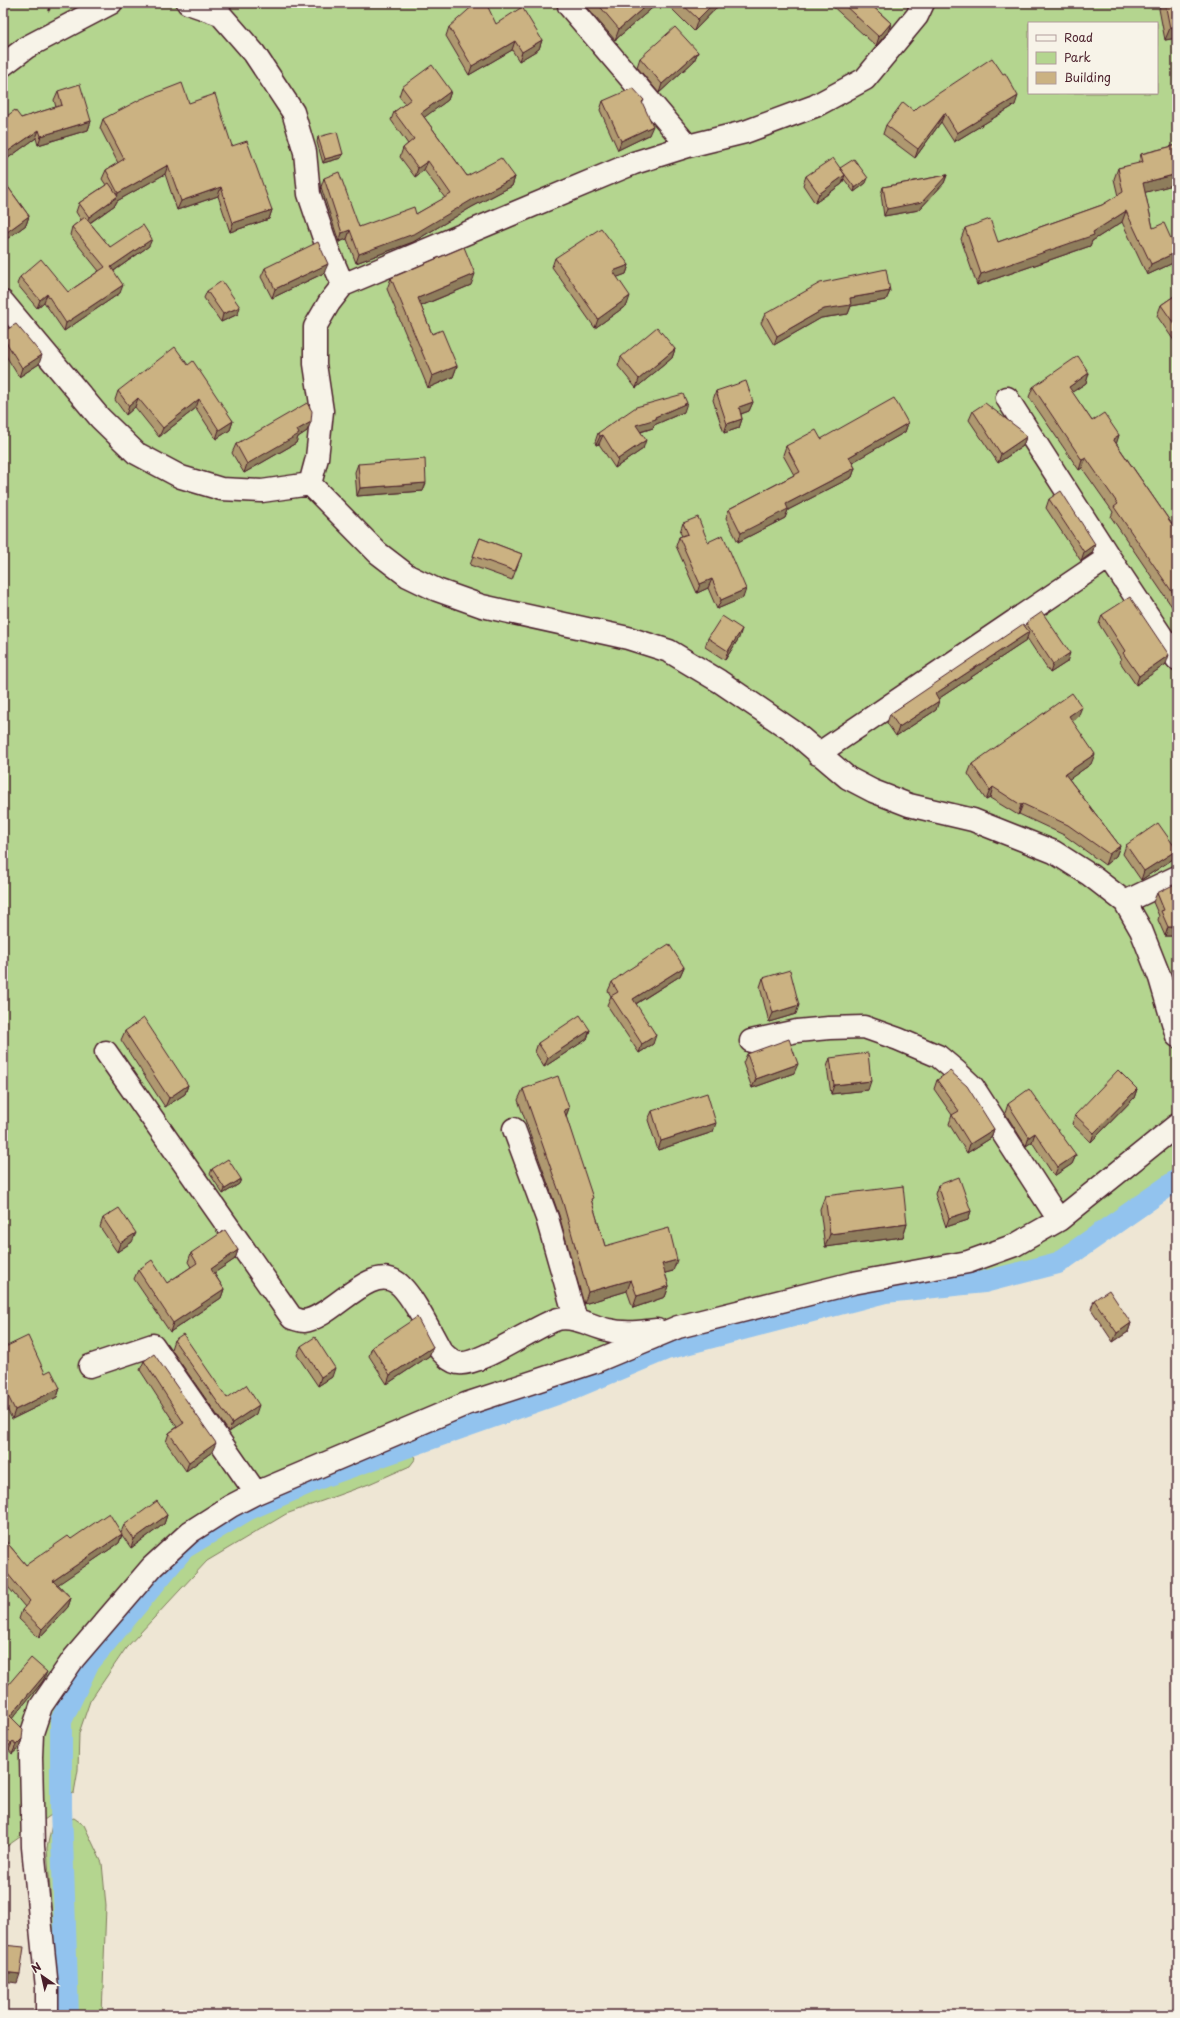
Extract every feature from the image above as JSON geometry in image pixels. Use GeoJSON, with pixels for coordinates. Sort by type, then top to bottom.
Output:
{"type":"FeatureCollection","features":[{"type":"Feature","properties":{"kind":"street"},"geometry":{"type":"LineString","coordinates":[[3,65],[27,47],[111,3]]}},
{"type":"Feature","properties":{"kind":"street"},"geometry":{"type":"LineString","coordinates":[[188,3],[220,14],[254,53],[293,112],[305,152],[309,194],[328,250],[343,285]]}},
{"type":"Feature","properties":{"kind":"street"},"geometry":{"type":"LineString","coordinates":[[310,484],[317,458],[322,411],[315,364],[315,327],[329,303],[343,285],[634,163],[688,146],[745,132],[815,106],[865,79],[917,16],[923,3]]}},
{"type":"Feature","properties":{"kind":"street"},"geometry":{"type":"LineString","coordinates":[[569,6],[688,146]]}},
{"type":"Feature","properties":{"kind":"street"},"geometry":{"type":"LineString","coordinates":[[3,302],[100,418],[136,453],[181,477],[221,489],[262,490],[310,484]]}},
{"type":"Feature","properties":{"kind":"street"},"geometry":{"type":"LineString","coordinates":[[1007,398],[1109,557],[1177,659]]}},
{"type":"Feature","properties":{"kind":"street"},"geometry":{"type":"LineString","coordinates":[[310,484],[378,553],[408,576],[437,590],[482,606],[628,638],[669,651],[732,689],[794,732],[848,778],[873,791],[909,805],[973,820],[1054,852],[1090,875],[1125,902],[1141,930],[1160,978],[1177,1036]]}},
{"type":"Feature","properties":{"kind":"street"},"geometry":{"type":"LineString","coordinates":[[818,754],[1109,557]]}},
{"type":"Feature","properties":{"kind":"street"},"geometry":{"type":"LineString","coordinates":[[1125,902],[1177,878]]}},
{"type":"Feature","properties":{"kind":"street"},"geometry":{"type":"LineString","coordinates":[[751,1041],[797,1031],[864,1027],[898,1039],[938,1056],[973,1087],[1059,1220]]}},
{"type":"Feature","properties":{"kind":"street"},"geometry":{"type":"LineString","coordinates":[[106,1052],[292,1318],[302,1321],[313,1319],[326,1312],[363,1284],[384,1278],[396,1282],[405,1290],[441,1351],[449,1360],[460,1363],[476,1359],[560,1318],[576,1320],[609,1330],[638,1332],[678,1327],[853,1283],[968,1262],[1015,1245],[1059,1220],[1177,1125]]}},
{"type":"Feature","properties":{"kind":"street"},"geometry":{"type":"LineString","coordinates":[[514,1128],[547,1218],[576,1320]]}},
{"type":"Feature","properties":{"kind":"street"},"geometry":{"type":"LineString","coordinates":[[47,2015],[47,1988],[33,1847],[31,1757],[32,1733],[41,1706],[74,1658],[152,1567],[190,1532],[231,1506],[256,1494],[466,1404],[594,1362],[678,1327]]}},
{"type":"Feature","properties":{"kind":"street"},"geometry":{"type":"LineString","coordinates":[[90,1366],[153,1345],[256,1494]]}},
{"type":"Feature","properties":{"kind":"green space"},"geometry":{"type":"Polygon","coordinates":[[[3,3],[1177,3],[1177,1180],[1058,1263],[984,1282],[885,1292],[666,1349],[571,1389],[409,1446],[416,1458],[410,1466],[369,1484],[286,1514],[207,1561],[126,1648],[90,1701],[79,1733],[78,1770],[74,1793],[61,1798],[61,1808],[3,1849],[3,3]]]}},
{"type":"Feature","properties":{"kind":"green space"},"geometry":{"type":"Polygon","coordinates":[[[74,1818],[84,1825],[102,1863],[106,1906],[102,2015],[59,2015],[47,1848],[52,1824],[74,1818]]]}},
{"type":"Feature","properties":{"kind":"building"},"geometry":{"type":"Polygon","coordinates":[[[476,3],[486,3],[496,24],[522,7],[542,40],[522,52],[515,41],[472,66],[449,27],[476,3]]]}},
{"type":"Feature","properties":{"kind":"building"},"geometry":{"type":"Polygon","coordinates":[[[597,3],[649,3],[619,29],[597,3]]]}},
{"type":"Feature","properties":{"kind":"building"},"geometry":{"type":"Polygon","coordinates":[[[681,3],[714,3],[698,19],[681,3]]]}},
{"type":"Feature","properties":{"kind":"building"},"geometry":{"type":"Polygon","coordinates":[[[842,3],[869,3],[891,23],[879,37],[842,3]]]}},
{"type":"Feature","properties":{"kind":"building"},"geometry":{"type":"Polygon","coordinates":[[[1165,3],[1177,3],[1177,26],[1170,28],[1165,3]]]}},
{"type":"Feature","properties":{"kind":"building"},"geometry":{"type":"Polygon","coordinates":[[[675,27],[698,52],[662,84],[640,58],[675,27]]]}},
{"type":"Feature","properties":{"kind":"building"},"geometry":{"type":"Polygon","coordinates":[[[992,58],[1003,74],[1005,73],[1018,96],[957,133],[945,113],[918,149],[886,125],[903,102],[914,111],[992,58]]]}},
{"type":"Feature","properties":{"kind":"building"},"geometry":{"type":"Polygon","coordinates":[[[432,65],[451,91],[421,113],[467,176],[501,158],[515,177],[475,198],[416,233],[359,254],[350,230],[342,233],[324,178],[339,172],[359,227],[414,207],[416,214],[451,194],[428,161],[418,168],[403,148],[414,139],[394,112],[411,99],[402,87],[432,65]]]}},
{"type":"Feature","properties":{"kind":"building"},"geometry":{"type":"Polygon","coordinates":[[[182,83],[189,103],[215,94],[232,146],[247,141],[272,210],[233,223],[221,187],[181,201],[168,165],[118,193],[106,170],[124,159],[103,119],[141,99],[182,83]]]}},
{"type":"Feature","properties":{"kind":"building"},"geometry":{"type":"Polygon","coordinates":[[[80,84],[91,121],[41,136],[39,130],[7,152],[3,146],[3,119],[15,110],[21,118],[62,105],[58,91],[80,84]]]}},
{"type":"Feature","properties":{"kind":"building"},"geometry":{"type":"Polygon","coordinates":[[[633,88],[644,100],[642,102],[653,126],[621,141],[603,101],[633,88]]]}},
{"type":"Feature","properties":{"kind":"building"},"geometry":{"type":"Polygon","coordinates":[[[337,132],[343,154],[325,159],[318,137],[337,132]]]}},
{"type":"Feature","properties":{"kind":"building"},"geometry":{"type":"Polygon","coordinates":[[[1177,145],[1177,174],[1143,183],[1153,228],[1164,223],[1177,252],[1151,264],[1126,211],[1093,232],[1094,235],[981,274],[965,228],[990,219],[998,242],[1102,205],[1123,192],[1118,168],[1143,162],[1141,154],[1177,145]]]}},
{"type":"Feature","properties":{"kind":"building"},"geometry":{"type":"Polygon","coordinates":[[[833,158],[845,175],[819,194],[806,176],[833,158]]]}},
{"type":"Feature","properties":{"kind":"building"},"geometry":{"type":"Polygon","coordinates":[[[854,159],[868,178],[855,188],[840,168],[854,159]]]}},
{"type":"Feature","properties":{"kind":"building"},"geometry":{"type":"Polygon","coordinates":[[[947,175],[922,202],[887,209],[883,187],[947,175]]]}},
{"type":"Feature","properties":{"kind":"building"},"geometry":{"type":"Polygon","coordinates":[[[3,180],[29,216],[7,232],[3,227],[3,180]]]}},
{"type":"Feature","properties":{"kind":"building"},"geometry":{"type":"Polygon","coordinates":[[[109,183],[118,196],[89,217],[79,203],[109,183]]]}},
{"type":"Feature","properties":{"kind":"building"},"geometry":{"type":"Polygon","coordinates":[[[85,217],[110,247],[143,225],[152,239],[111,267],[123,285],[66,323],[47,294],[40,300],[20,277],[41,259],[68,292],[105,267],[72,227],[85,217]]]}},
{"type":"Feature","properties":{"kind":"building"},"geometry":{"type":"Polygon","coordinates":[[[601,228],[629,265],[613,271],[630,296],[598,319],[555,258],[601,228]]]}},
{"type":"Feature","properties":{"kind":"building"},"geometry":{"type":"Polygon","coordinates":[[[318,242],[328,264],[275,289],[265,268],[318,242]]]}},
{"type":"Feature","properties":{"kind":"building"},"geometry":{"type":"Polygon","coordinates":[[[464,247],[475,274],[418,298],[432,334],[442,330],[457,366],[432,376],[391,278],[464,247]]]}},
{"type":"Feature","properties":{"kind":"building"},"geometry":{"type":"Polygon","coordinates":[[[886,269],[890,291],[850,298],[851,305],[824,309],[777,336],[765,314],[820,283],[886,269]]]}},
{"type":"Feature","properties":{"kind":"building"},"geometry":{"type":"Polygon","coordinates":[[[222,281],[240,307],[223,314],[207,291],[222,281]]]}},
{"type":"Feature","properties":{"kind":"building"},"geometry":{"type":"Polygon","coordinates":[[[1177,294],[1177,328],[1161,305],[1177,294]]]}},
{"type":"Feature","properties":{"kind":"building"},"geometry":{"type":"Polygon","coordinates":[[[16,324],[42,355],[22,368],[3,337],[3,332],[16,324]]]}},
{"type":"Feature","properties":{"kind":"building"},"geometry":{"type":"Polygon","coordinates":[[[657,327],[675,349],[639,379],[621,357],[657,327]]]}},
{"type":"Feature","properties":{"kind":"building"},"geometry":{"type":"Polygon","coordinates":[[[175,347],[188,365],[193,361],[233,421],[219,430],[199,399],[163,428],[138,398],[129,406],[118,391],[175,347]]]}},
{"type":"Feature","properties":{"kind":"building"},"geometry":{"type":"Polygon","coordinates":[[[1078,356],[1089,373],[1069,387],[1092,421],[1104,413],[1119,435],[1113,439],[1176,530],[1177,529],[1177,599],[1114,507],[1118,504],[1086,458],[1082,460],[1033,387],[1078,356]]]}},
{"type":"Feature","properties":{"kind":"building"},"geometry":{"type":"Polygon","coordinates":[[[746,381],[753,402],[739,407],[742,419],[727,424],[716,391],[746,381]]]}},
{"type":"Feature","properties":{"kind":"building"},"geometry":{"type":"Polygon","coordinates":[[[683,394],[687,403],[655,417],[656,419],[636,425],[646,440],[618,459],[603,435],[600,436],[598,433],[636,407],[683,394]]]}},
{"type":"Feature","properties":{"kind":"building"},"geometry":{"type":"Polygon","coordinates":[[[894,398],[908,423],[849,457],[855,468],[786,504],[788,509],[741,533],[729,509],[800,472],[786,446],[816,430],[821,439],[894,398]]]}},
{"type":"Feature","properties":{"kind":"building"},"geometry":{"type":"Polygon","coordinates":[[[307,403],[312,411],[311,422],[297,430],[299,434],[247,464],[236,444],[307,403]]]}},
{"type":"Feature","properties":{"kind":"building"},"geometry":{"type":"Polygon","coordinates":[[[985,403],[1022,431],[1026,437],[1001,454],[973,411],[985,403]]]}},
{"type":"Feature","properties":{"kind":"building"},"geometry":{"type":"Polygon","coordinates":[[[425,459],[426,483],[360,488],[358,464],[425,459]]]}},
{"type":"Feature","properties":{"kind":"building"},"geometry":{"type":"Polygon","coordinates":[[[1061,491],[1095,544],[1084,552],[1049,499],[1061,491]]]}},
{"type":"Feature","properties":{"kind":"building"},"geometry":{"type":"Polygon","coordinates":[[[698,517],[708,542],[723,535],[746,589],[721,600],[712,579],[700,584],[679,537],[688,534],[683,523],[698,517]]]}},
{"type":"Feature","properties":{"kind":"building"},"geometry":{"type":"Polygon","coordinates":[[[480,538],[522,554],[515,571],[473,556],[480,538]]]}},
{"type":"Feature","properties":{"kind":"building"},"geometry":{"type":"Polygon","coordinates":[[[1130,597],[1169,655],[1139,676],[1123,653],[1125,651],[1102,615],[1130,597]]]}},
{"type":"Feature","properties":{"kind":"building"},"geometry":{"type":"Polygon","coordinates":[[[1042,612],[1070,653],[1053,664],[1026,623],[1042,612]]]}},
{"type":"Feature","properties":{"kind":"building"},"geometry":{"type":"Polygon","coordinates":[[[722,616],[742,629],[728,651],[708,638],[722,616]]]}},
{"type":"Feature","properties":{"kind":"building"},"geometry":{"type":"Polygon","coordinates":[[[1023,624],[1029,632],[935,694],[939,701],[899,727],[890,714],[1023,624]]]}},
{"type":"Feature","properties":{"kind":"building"},"geometry":{"type":"Polygon","coordinates":[[[1072,693],[1082,707],[1069,716],[1095,754],[1065,774],[1120,846],[1109,854],[1068,825],[1023,804],[1021,805],[993,787],[990,790],[972,764],[1072,693]]]}},
{"type":"Feature","properties":{"kind":"building"},"geometry":{"type":"Polygon","coordinates":[[[1158,823],[1177,850],[1144,871],[1126,845],[1158,823]]]}},
{"type":"Feature","properties":{"kind":"building"},"geometry":{"type":"Polygon","coordinates":[[[1177,883],[1177,927],[1168,927],[1161,911],[1164,910],[1157,893],[1177,883]]]}},
{"type":"Feature","properties":{"kind":"building"},"geometry":{"type":"Polygon","coordinates":[[[669,944],[684,967],[633,999],[656,1035],[642,1044],[611,996],[618,992],[612,982],[669,944]]]}},
{"type":"Feature","properties":{"kind":"building"},"geometry":{"type":"Polygon","coordinates":[[[790,970],[799,1005],[773,1013],[763,978],[790,970]]]}},
{"type":"Feature","properties":{"kind":"building"},"geometry":{"type":"Polygon","coordinates":[[[580,1015],[590,1030],[548,1058],[538,1043],[580,1015]]]}},
{"type":"Feature","properties":{"kind":"building"},"geometry":{"type":"Polygon","coordinates":[[[144,1018],[188,1085],[169,1098],[125,1031],[144,1018]]]}},
{"type":"Feature","properties":{"kind":"building"},"geometry":{"type":"Polygon","coordinates":[[[789,1039],[798,1064],[756,1079],[747,1054],[789,1039]]]}},
{"type":"Feature","properties":{"kind":"building"},"geometry":{"type":"Polygon","coordinates":[[[868,1053],[871,1081],[834,1085],[830,1058],[868,1053]]]}},
{"type":"Feature","properties":{"kind":"building"},"geometry":{"type":"Polygon","coordinates":[[[1118,1070],[1137,1089],[1094,1133],[1075,1115],[1118,1070]]]}},
{"type":"Feature","properties":{"kind":"building"},"geometry":{"type":"Polygon","coordinates":[[[950,1071],[967,1086],[994,1129],[970,1144],[952,1115],[959,1111],[937,1080],[950,1071]]]}},
{"type":"Feature","properties":{"kind":"building"},"geometry":{"type":"Polygon","coordinates":[[[558,1076],[569,1108],[564,1110],[593,1198],[591,1199],[605,1246],[669,1228],[677,1260],[662,1264],[669,1286],[637,1296],[631,1280],[588,1292],[563,1203],[523,1089],[558,1076]]]}},
{"type":"Feature","properties":{"kind":"building"},"geometry":{"type":"Polygon","coordinates":[[[1029,1089],[1076,1155],[1058,1167],[1035,1133],[1029,1137],[1008,1104],[1029,1089]]]}},
{"type":"Feature","properties":{"kind":"building"},"geometry":{"type":"Polygon","coordinates":[[[707,1093],[716,1123],[661,1141],[652,1111],[707,1093]]]}},
{"type":"Feature","properties":{"kind":"building"},"geometry":{"type":"Polygon","coordinates":[[[228,1159],[241,1179],[225,1189],[212,1169],[228,1159]]]}},
{"type":"Feature","properties":{"kind":"building"},"geometry":{"type":"Polygon","coordinates":[[[959,1177],[971,1211],[949,1218],[938,1185],[959,1177]]]}},
{"type":"Feature","properties":{"kind":"building"},"geometry":{"type":"Polygon","coordinates":[[[903,1186],[907,1224],[830,1234],[825,1196],[903,1186]]]}},
{"type":"Feature","properties":{"kind":"building"},"geometry":{"type":"Polygon","coordinates":[[[119,1208],[136,1233],[120,1243],[103,1218],[119,1208]]]}},
{"type":"Feature","properties":{"kind":"building"},"geometry":{"type":"Polygon","coordinates":[[[225,1230],[238,1250],[211,1269],[224,1289],[173,1323],[138,1270],[152,1260],[167,1283],[197,1263],[191,1253],[225,1230]]]}},
{"type":"Feature","properties":{"kind":"building"},"geometry":{"type":"Polygon","coordinates":[[[1109,1290],[1131,1323],[1117,1333],[1094,1300],[1109,1290]]]}},
{"type":"Feature","properties":{"kind":"building"},"geometry":{"type":"Polygon","coordinates":[[[417,1317],[433,1347],[390,1375],[372,1347],[417,1317]]]}},
{"type":"Feature","properties":{"kind":"building"},"geometry":{"type":"Polygon","coordinates":[[[183,1334],[227,1398],[246,1385],[259,1405],[232,1423],[174,1340],[183,1334]]]}},
{"type":"Feature","properties":{"kind":"building"},"geometry":{"type":"Polygon","coordinates":[[[28,1336],[45,1373],[51,1370],[60,1388],[15,1410],[3,1386],[3,1348],[28,1336]]]}},
{"type":"Feature","properties":{"kind":"building"},"geometry":{"type":"Polygon","coordinates":[[[315,1337],[335,1368],[321,1377],[301,1346],[315,1337]]]}},
{"type":"Feature","properties":{"kind":"building"},"geometry":{"type":"Polygon","coordinates":[[[154,1354],[216,1443],[189,1462],[169,1433],[184,1423],[144,1361],[154,1354]]]}},
{"type":"Feature","properties":{"kind":"building"},"geometry":{"type":"Polygon","coordinates":[[[157,1501],[167,1515],[134,1539],[124,1525],[157,1501]]]}},
{"type":"Feature","properties":{"kind":"building"},"geometry":{"type":"Polygon","coordinates":[[[109,1513],[122,1534],[53,1581],[71,1598],[42,1629],[22,1610],[30,1601],[3,1568],[3,1538],[26,1565],[68,1536],[71,1539],[109,1513]]]}},
{"type":"Feature","properties":{"kind":"building"},"geometry":{"type":"Polygon","coordinates":[[[31,1658],[47,1672],[10,1716],[23,1729],[22,1739],[16,1745],[13,1741],[3,1752],[3,1679],[8,1685],[31,1658]]]}},
{"type":"Feature","properties":{"kind":"building"},"geometry":{"type":"Polygon","coordinates":[[[3,1945],[24,1947],[20,1974],[3,1972],[3,1945]]]}},
{"type":"Feature","properties":{"kind":"waterway"},"geometry":{"type":"LineString","coordinates":[[68,2015],[61,1808],[61,1721],[88,1664],[184,1548],[247,1510],[325,1476],[571,1389],[666,1349],[885,1292],[984,1282],[1058,1263],[1177,1180]]}}]}
